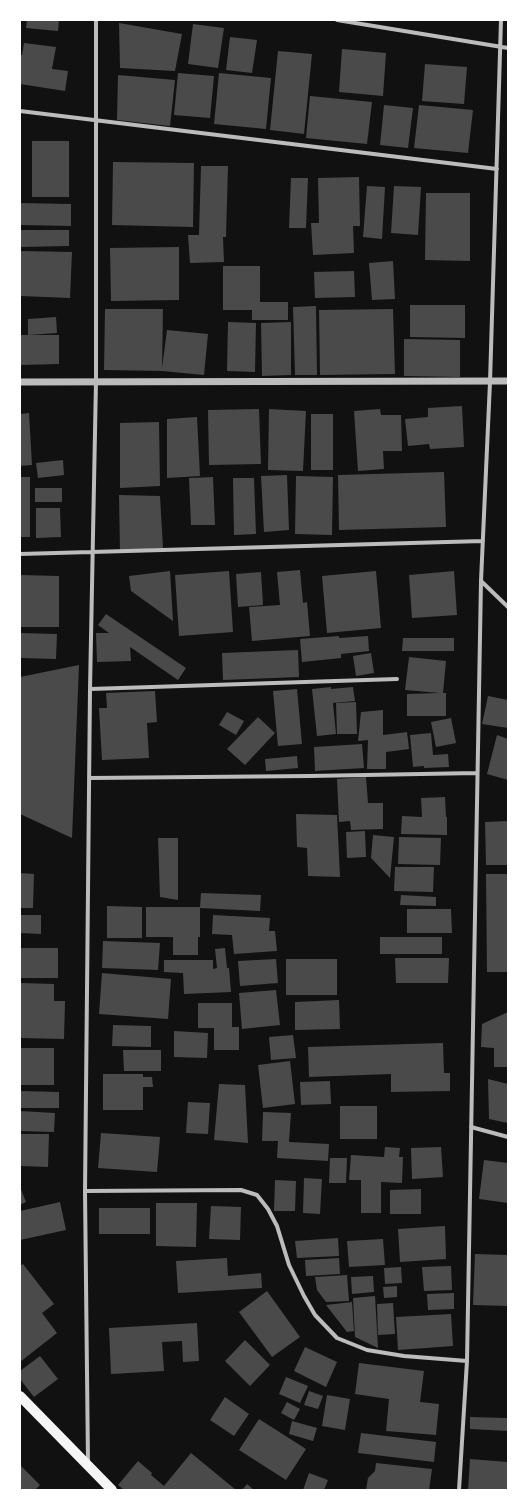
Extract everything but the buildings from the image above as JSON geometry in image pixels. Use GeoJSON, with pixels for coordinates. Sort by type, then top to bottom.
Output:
{"type":"FeatureCollection","features":[{"type":"Feature","properties":{"kind":"main road"},"geometry":{"type":"LineString","coordinates":[[20,1396],[112,1490]]}},
{"type":"Feature","properties":{"kind":"street"},"geometry":{"type":"LineString","coordinates":[[88,1466],[84,1190],[92,552],[96,381],[96,20]]}},
{"type":"Feature","properties":{"kind":"street"},"geometry":{"type":"LineString","coordinates":[[337,20],[508,48]]}},
{"type":"Feature","properties":{"kind":"street"},"geometry":{"type":"LineString","coordinates":[[459,1490],[467,1361],[481,581],[490,382],[501,20]]}},
{"type":"Feature","properties":{"kind":"street"},"geometry":{"type":"LineString","coordinates":[[20,111],[496,170]]}},
{"type":"Feature","properties":{"kind":"street"},"geometry":{"type":"LineString","coordinates":[[20,382],[508,382]]}},
{"type":"Feature","properties":{"kind":"street"},"geometry":{"type":"LineString","coordinates":[[20,554],[483,541]]}},
{"type":"Feature","properties":{"kind":"street"},"geometry":{"type":"LineString","coordinates":[[481,581],[508,607]]}},
{"type":"Feature","properties":{"kind":"street"},"geometry":{"type":"LineString","coordinates":[[90,689],[397,679]]}},
{"type":"Feature","properties":{"kind":"street"},"geometry":{"type":"LineString","coordinates":[[89,778],[477,773]]}},
{"type":"Feature","properties":{"kind":"street"},"geometry":{"type":"LineString","coordinates":[[471,1127],[508,1137]]}},
{"type":"Feature","properties":{"kind":"street"},"geometry":{"type":"LineString","coordinates":[[84,1190],[241,1190],[257,1195],[268,1209],[277,1226],[289,1265],[304,1296],[315,1315],[337,1338],[367,1350],[404,1356],[467,1361]]}}]}
